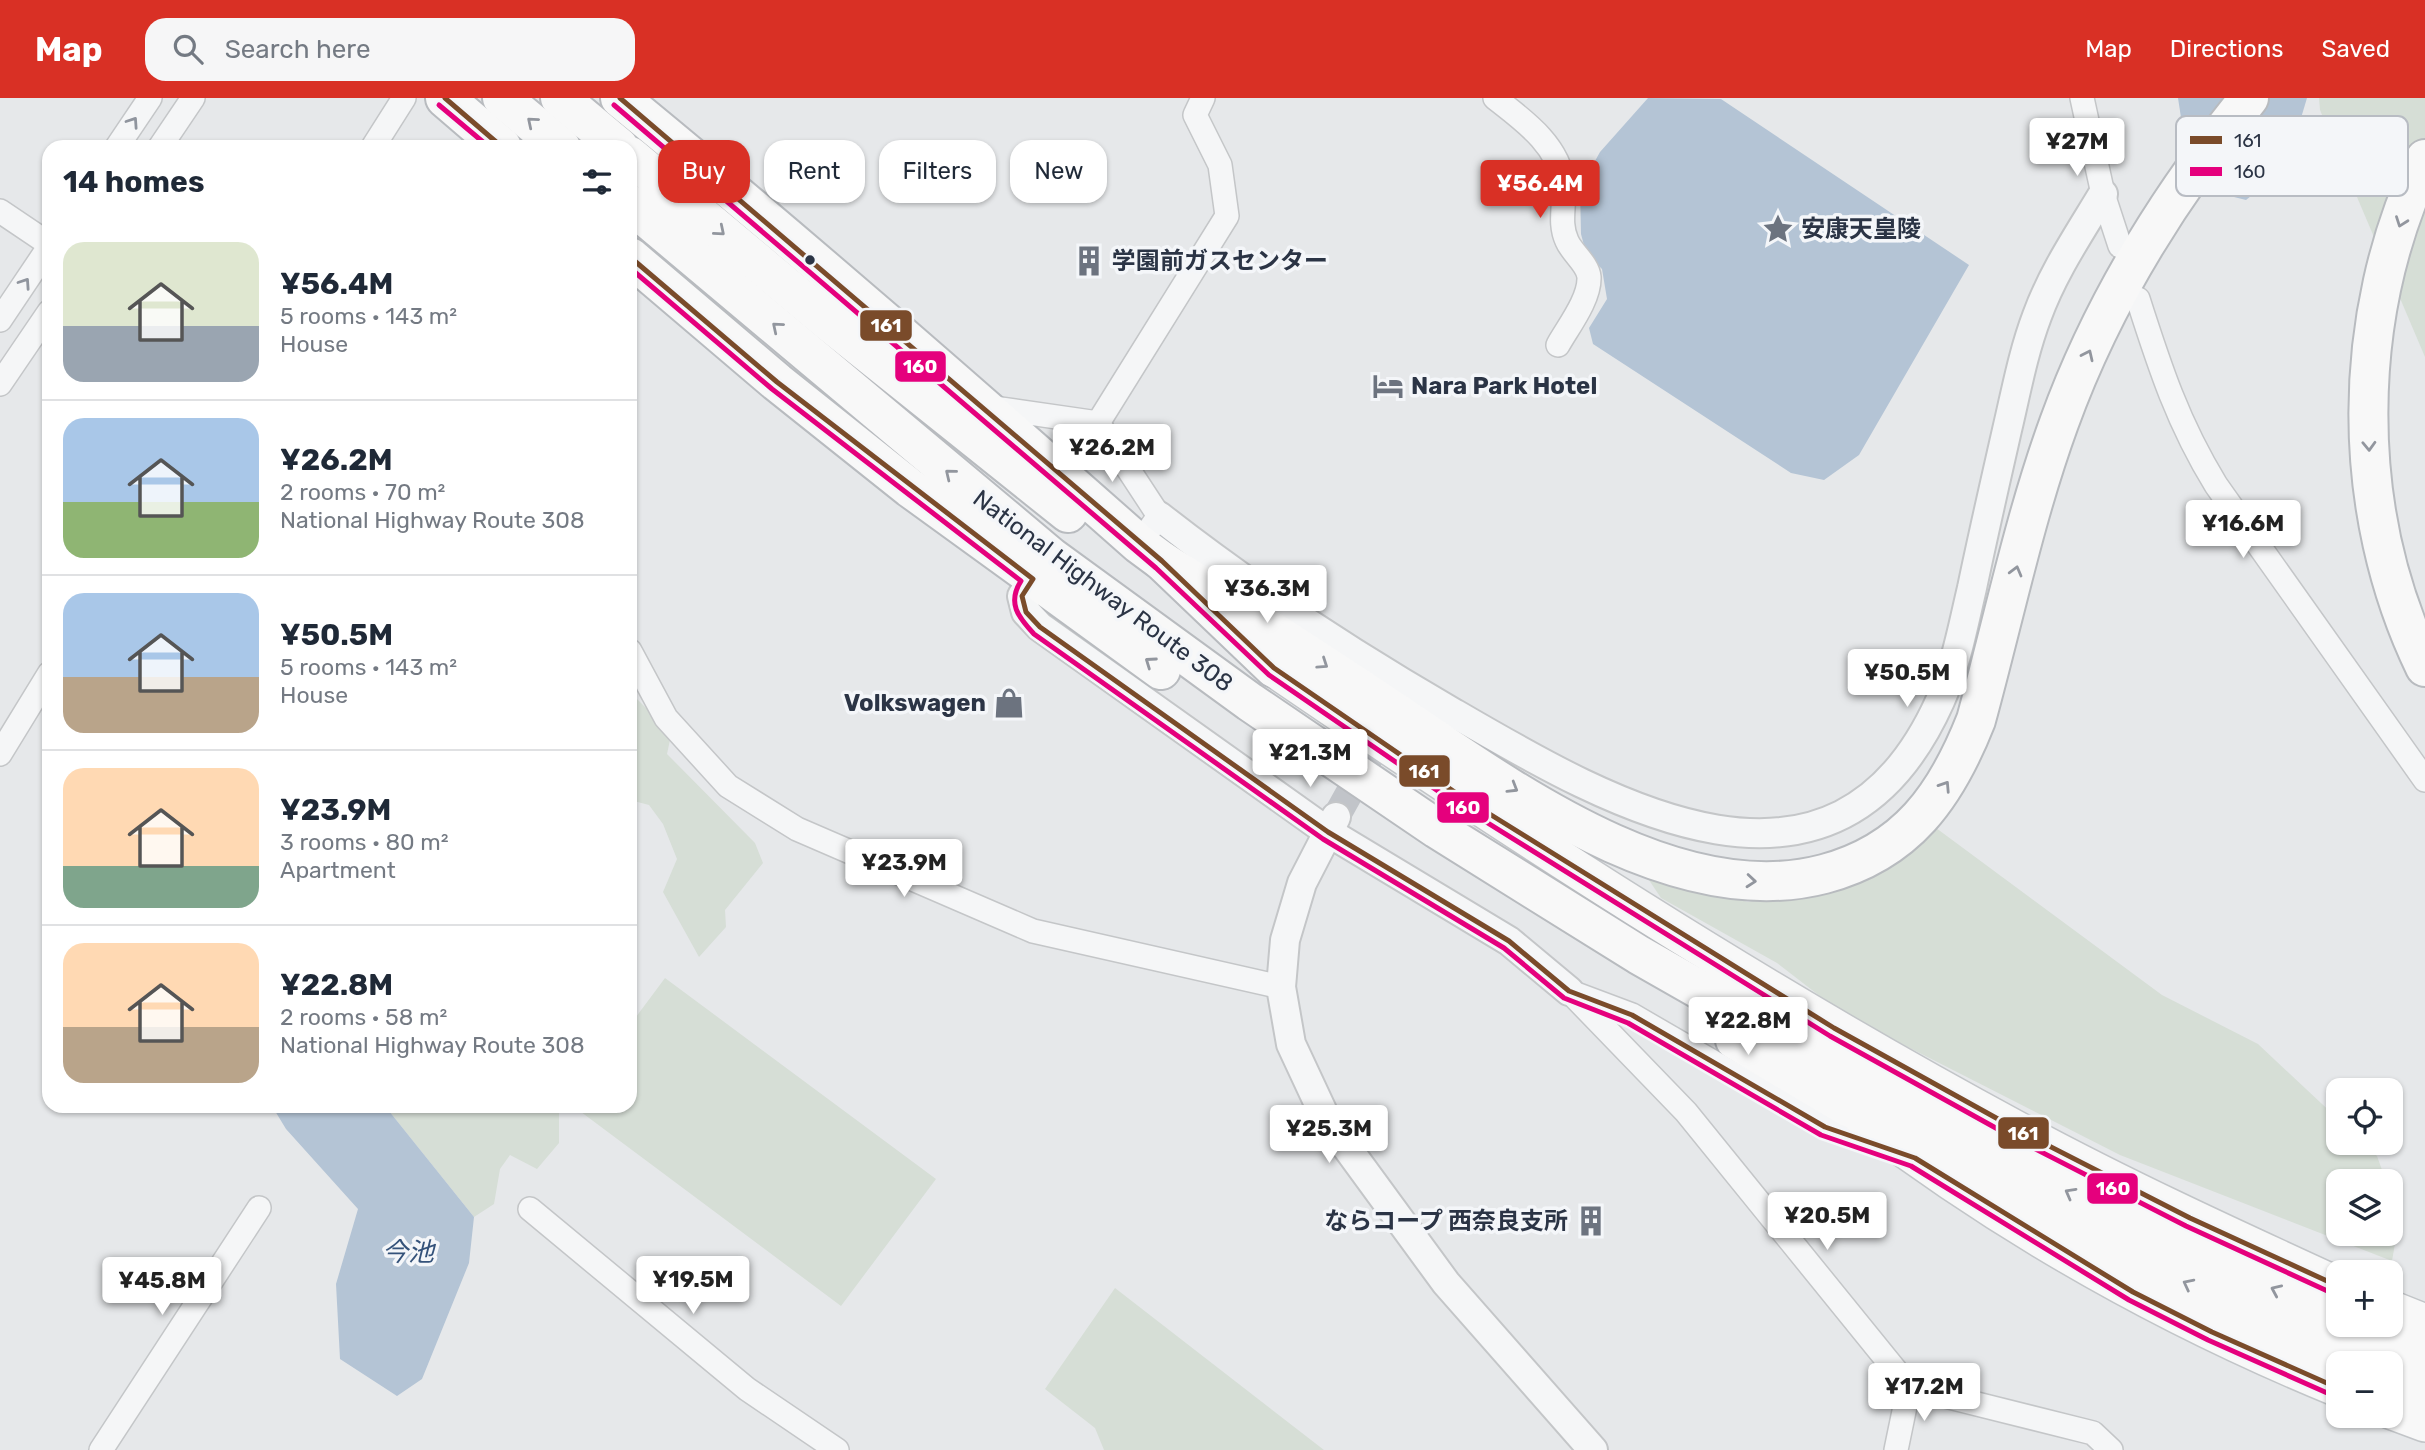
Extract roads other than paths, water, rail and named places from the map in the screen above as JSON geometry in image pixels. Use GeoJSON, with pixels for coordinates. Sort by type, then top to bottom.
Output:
{"type":"FeatureCollection","features":[{"type":"Feature","properties":{"kind":"highway"},"geometry":{"type":"LineString","coordinates":[[445,98],[494,140]]}},
{"type":"Feature","properties":{"kind":"highway"},"geometry":{"type":"LineString","coordinates":[[502,98],[553,140]]}},
{"type":"Feature","properties":{"kind":"highway"},"geometry":{"type":"LineString","coordinates":[[560,98],[611,140]]}},
{"type":"Feature","properties":{"kind":"highway"},"geometry":{"type":"LineString","coordinates":[[620,98],[778,227],[987,407],[1153,540],[1460,755],[1578,825],[1630,851],[1684,871],[1768,883],[1801,880],[1837,871],[1870,858],[1902,837],[1934,802],[1959,763],[1976,720],[2059,423],[2105,319],[2156,226],[2177,196]]}},
{"type":"Feature","properties":{"kind":"highway"},"geometry":{"type":"LineString","coordinates":[[2235,116],[2249,98]]}},
{"type":"Feature","properties":{"kind":"highway"},"geometry":{"type":"LineString","coordinates":[[2425,159],[2395,239],[2378,303],[2368,405],[2370,467],[2386,555],[2399,603],[2425,667]]}},
{"type":"Feature","properties":{"kind":"highway","name":"National Highway Route 308"},"geometry":{"type":"LineString","coordinates":[[637,162],[945,416],[1083,525],[1274,668]]}},
{"type":"Feature","properties":{"kind":"highway","name":"National Highway Route 308"},"geometry":{"type":"LineString","coordinates":[[637,210],[1051,557],[1250,702],[1437,829],[1855,1094]]}},
{"type":"Feature","properties":{"kind":"highway","name":"National Highway Route 308"},"geometry":{"type":"LineString","coordinates":[[637,263],[787,390],[1033,579],[1236,723],[1422,848],[1624,974],[1855,1094]]}},
{"type":"Feature","properties":{"kind":"highway"},"geometry":{"type":"LineString","coordinates":[[1153,540],[1274,668]]}},
{"type":"Feature","properties":{"kind":"highway"},"geometry":{"type":"LineString","coordinates":[[1855,1094],[1920,1147],[2200,1290],[2335,1351]]}},
{"type":"Feature","properties":{"kind":"highway"},"geometry":{"type":"LineString","coordinates":[[2403,1380],[2425,1389]]}},
{"type":"Feature","properties":{"kind":"main road"},"geometry":{"type":"LineString","coordinates":[[1274,668],[1459,795],[1834,1028],[2040,1142],[2190,1218],[2326,1280]]}},
{"type":"Feature","properties":{"kind":"main road"},"geometry":{"type":"LineString","coordinates":[[1855,1094],[1931,1115],[2086,1202],[2326,1312]]}},
{"type":"Feature","properties":{"kind":"main road"},"geometry":{"type":"LineString","coordinates":[[1920,1147],[2133,1292],[2212,1332],[2326,1383]]}},
{"type":"Feature","properties":{"kind":"main road"},"geometry":{"type":"LineString","coordinates":[[2403,1314],[2425,1323]]}},
{"type":"Feature","properties":{"kind":"main road"},"geometry":{"type":"LineString","coordinates":[[2382,1337],[2425,1355]]}},
{"type":"Feature","properties":{"kind":"main road"},"geometry":{"type":"LineString","coordinates":[[2403,1415],[2425,1423]]}},
{"type":"Feature","properties":{"kind":"street"},"geometry":{"type":"LineString","coordinates":[[122,140],[150,98]]}},
{"type":"Feature","properties":{"kind":"street"},"geometry":{"type":"LineString","coordinates":[[165,140],[194,98]]}},
{"type":"Feature","properties":{"kind":"street"},"geometry":{"type":"LineString","coordinates":[[377,140],[404,98]]}},
{"type":"Feature","properties":{"kind":"street"},"geometry":{"type":"LineString","coordinates":[[1098,424],[1227,216],[1220,165],[1195,115],[1203,98]]}},
{"type":"Feature","properties":{"kind":"street"},"geometry":{"type":"LineString","coordinates":[[1495,98],[1526,123],[1556,156],[1563,184],[1562,224],[1567,242],[1589,275],[1587,288],[1558,345]]}},
{"type":"Feature","properties":{"kind":"street"},"geometry":{"type":"LineString","coordinates":[[2082,98],[2103,194],[2120,246]]}},
{"type":"Feature","properties":{"kind":"street"},"geometry":{"type":"LineString","coordinates":[[1098,424],[1153,540],[1295,615],[1404,696],[1609,798],[1670,821],[1730,834],[1783,832],[1837,817],[1880,788],[1913,748],[1940,701],[1958,650],[2021,367],[2036,318],[2057,269],[2103,194]]}},
{"type":"Feature","properties":{"kind":"street"},"geometry":{"type":"LineString","coordinates":[[0,211],[42,241]]}},
{"type":"Feature","properties":{"kind":"street"},"geometry":{"type":"LineString","coordinates":[[0,320],[42,257]]}},
{"type":"Feature","properties":{"kind":"street"},"geometry":{"type":"LineString","coordinates":[[2138,299],[2168,392],[2189,440],[2216,485],[2425,780]]}},
{"type":"Feature","properties":{"kind":"street"},"geometry":{"type":"LineString","coordinates":[[0,384],[42,322]]}},
{"type":"Feature","properties":{"kind":"street"},"geometry":{"type":"LineString","coordinates":[[987,407],[1098,424]]}},
{"type":"Feature","properties":{"kind":"street"},"geometry":{"type":"LineString","coordinates":[[1033,579],[1022,596],[1026,612],[1040,627],[1508,941],[1569,991],[1686,1112],[1909,1387],[2093,1433],[2111,1450]]}},
{"type":"Feature","properties":{"kind":"street"},"geometry":{"type":"LineString","coordinates":[[637,664],[666,718],[728,786],[797,829],[1033,931],[1280,987]]}},
{"type":"Feature","properties":{"kind":"street"},"geometry":{"type":"LineString","coordinates":[[0,754],[42,685]]}},
{"type":"Feature","properties":{"kind":"street"},"geometry":{"type":"LineString","coordinates":[[1332,824],[1302,883],[1285,940],[1280,987],[1291,1044],[1326,1119],[1446,1283],[1592,1450]]}},
{"type":"Feature","properties":{"kind":"street"},"geometry":{"type":"LineString","coordinates":[[1569,991],[1632,1015],[1825,1127],[1920,1147]]}},
{"type":"Feature","properties":{"kind":"street"},"geometry":{"type":"LineString","coordinates":[[102,1450],[258,1208]]}},
{"type":"Feature","properties":{"kind":"street"},"geometry":{"type":"LineString","coordinates":[[530,1209],[747,1390],[837,1450]]}},
{"type":"Feature","properties":{"kind":"street"},"geometry":{"type":"LineString","coordinates":[[1896,1450],[1909,1387]]}},
{"type":"Feature","properties":{"kind":"water"},"geometry":{"type":"Polygon","coordinates":[[[1648,98],[1721,99],[1969,265],[1859,455],[1824,480],[1791,473],[1593,344],[1589,328],[1607,299],[1602,269],[1586,253],[1581,234],[1580,188],[1600,152],[1648,98]]]}},
{"type":"Feature","properties":{"kind":"water"},"geometry":{"type":"Polygon","coordinates":[[[2178,98],[2307,98],[2302,116],[2181,116],[2178,98]]]}},
{"type":"Feature","properties":{"kind":"water"},"geometry":{"type":"Polygon","coordinates":[[[2230,196],[2251,196],[2246,200],[2230,196]]]}},
{"type":"Feature","properties":{"kind":"water","name":"今池"},"geometry":{"type":"Polygon","coordinates":[[[276,1113],[391,1113],[474,1217],[469,1263],[422,1379],[397,1396],[340,1359],[336,1284],[358,1209],[286,1129],[276,1113]]]}},
{"type":"Feature","properties":{"kind":"tunnel"},"geometry":{"type":"LineString","coordinates":[[1336,817],[1389,722]]}},
{"type":"Feature","properties":{"kind":"place","name":"安康天皇陵"},"geometry":{"type":"Point","coordinates":[1778,229]}},
{"type":"Feature","properties":{"kind":"place","name":"学園前ガスセンター"},"geometry":{"type":"Point","coordinates":[1089,261]}},
{"type":"Feature","properties":{"kind":"place","name":"Nara Park Hotel"},"geometry":{"type":"Point","coordinates":[1388,386]}},
{"type":"Feature","properties":{"kind":"place","name":"Volkswagen"},"geometry":{"type":"Point","coordinates":[1009,703]}},
{"type":"Feature","properties":{"kind":"place","name":"ならコープ 西奈良支所"},"geometry":{"type":"Point","coordinates":[1591,1221]}}]}
